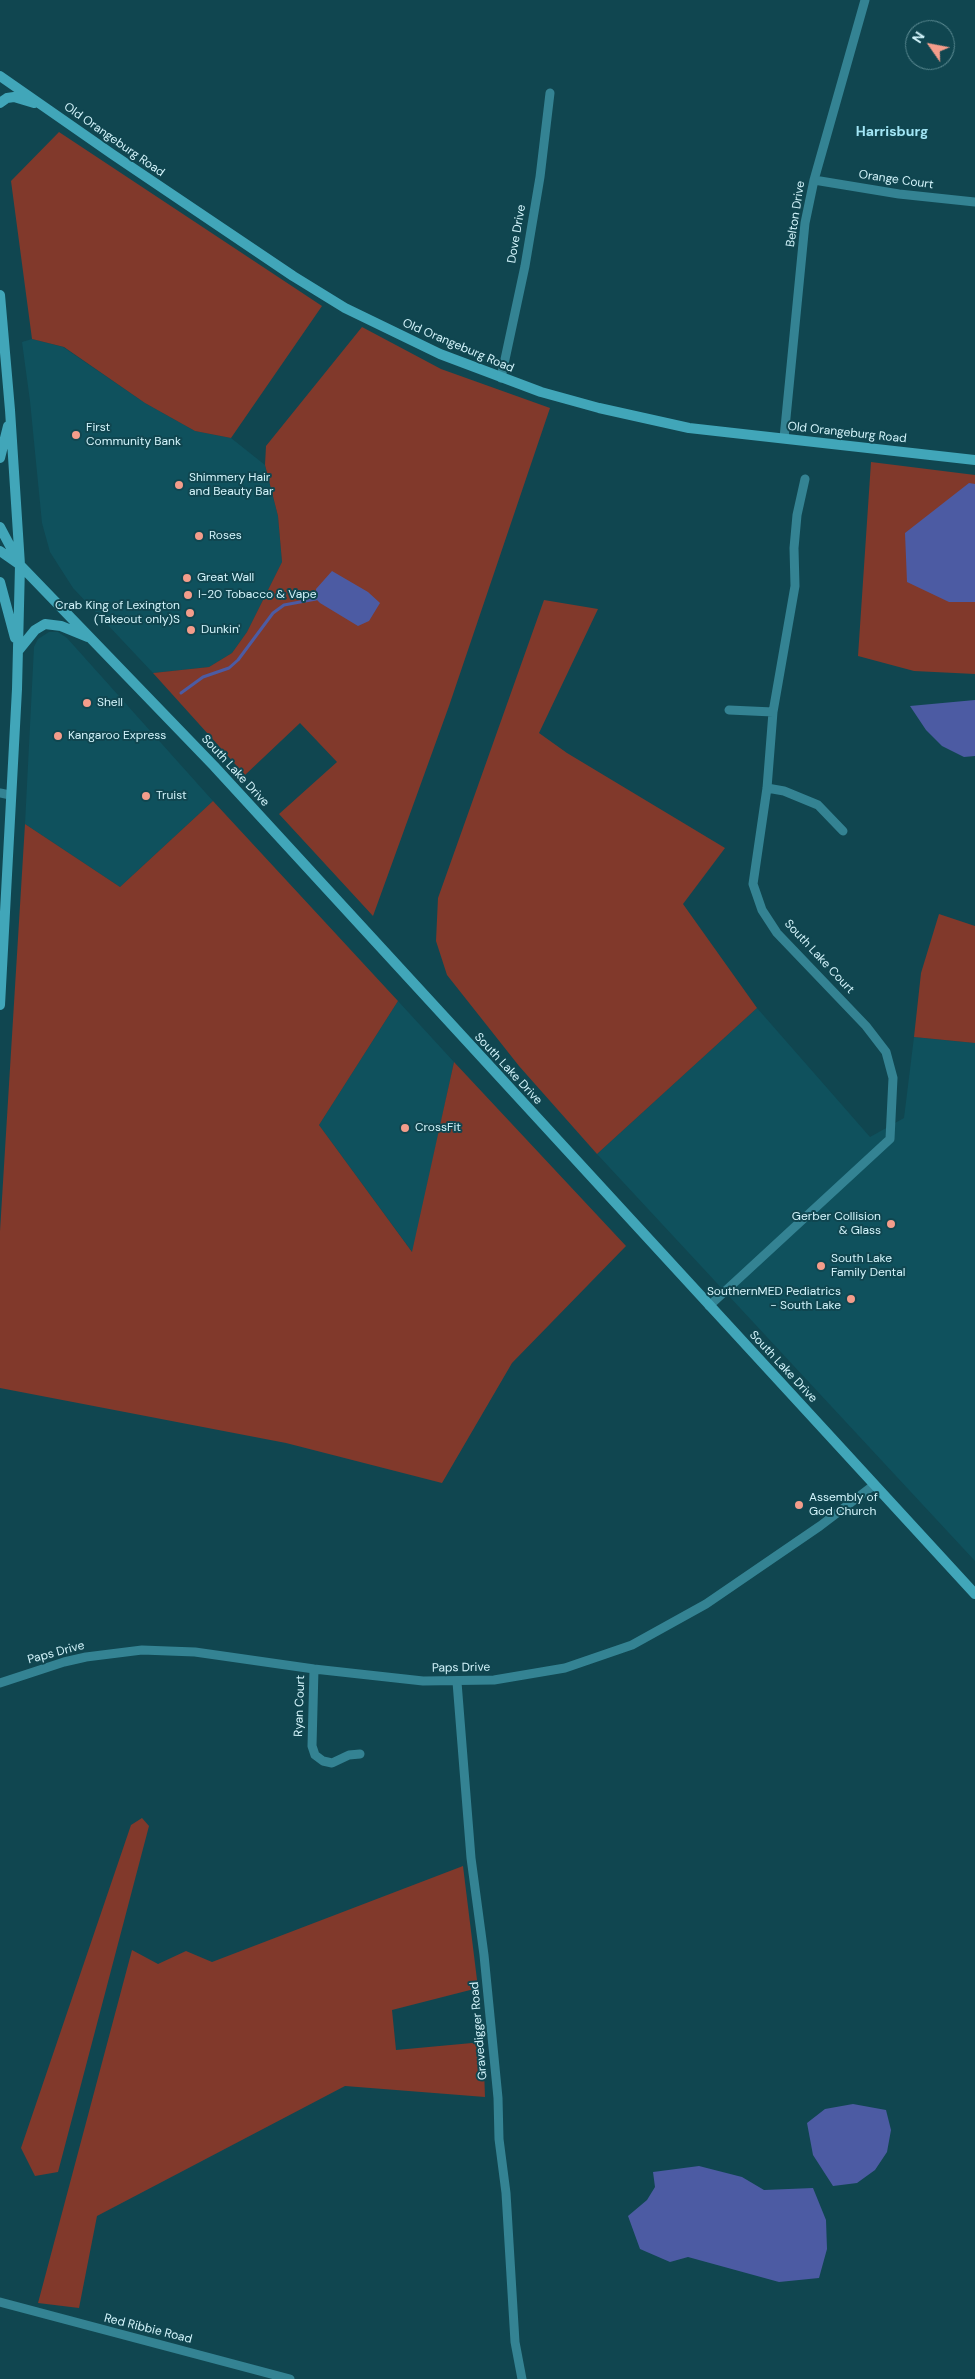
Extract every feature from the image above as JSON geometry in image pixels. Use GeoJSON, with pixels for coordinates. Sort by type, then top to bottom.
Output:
{"type":"FeatureCollection","features":[{"type":"Feature","properties":{"kind":"street","name":"Belton Drive"},"geometry":{"type":"LineString","coordinates":[[784,438],[805,223],[814,180],[865,0]]}},
{"type":"Feature","properties":{"kind":"street","name":"Old Orangeburg Road"},"geometry":{"type":"LineString","coordinates":[[0,76],[319,292],[416,344],[501,378],[599,408],[689,428],[975,460]]}},
{"type":"Feature","properties":{"kind":"street","name":"Dove Drive"},"geometry":{"type":"LineString","coordinates":[[501,378],[527,256],[540,177],[550,93]]}},
{"type":"Feature","properties":{"kind":"street"},"geometry":{"type":"LineString","coordinates":[[0,103],[7,98],[14,97],[45,107]]}},
{"type":"Feature","properties":{"kind":"street","name":"Orange Court"},"geometry":{"type":"LineString","coordinates":[[814,180],[899,194],[975,202]]}},
{"type":"Feature","properties":{"kind":"street"},"geometry":{"type":"LineString","coordinates":[[0,295],[11,416],[20,564],[18,651],[5,794],[0,1005]]}},
{"type":"Feature","properties":{"kind":"street"},"geometry":{"type":"LineString","coordinates":[[0,458],[11,416]]}},
{"type":"Feature","properties":{"kind":"street","name":"South Lake Court"},"geometry":{"type":"LineString","coordinates":[[709,1306],[890,1139],[893,1078],[886,1052],[866,1026],[777,933],[762,910],[753,884],[767,788],[774,712],[795,586],[794,548],[797,514],[805,478]]}},
{"type":"Feature","properties":{"kind":"street","name":"South Lake Drive"},"geometry":{"type":"LineString","coordinates":[[0,527],[20,564]]}},
{"type":"Feature","properties":{"kind":"street","name":"South Lake Drive"},"geometry":{"type":"LineString","coordinates":[[0,551],[20,564],[253,808],[975,1594]]}},
{"type":"Feature","properties":{"kind":"street"},"geometry":{"type":"LineString","coordinates":[[0,582],[18,651]]}},
{"type":"Feature","properties":{"kind":"street"},"geometry":{"type":"LineString","coordinates":[[18,651],[35,630],[45,624],[61,626],[91,638]]}},
{"type":"Feature","properties":{"kind":"street"},"geometry":{"type":"LineString","coordinates":[[729,710],[774,712]]}},
{"type":"Feature","properties":{"kind":"street"},"geometry":{"type":"LineString","coordinates":[[767,788],[784,791],[818,805],[842,831]]}},
{"type":"Feature","properties":{"kind":"street","name":"Paps Drive"},"geometry":{"type":"LineString","coordinates":[[0,1683],[64,1662],[86,1657],[142,1650],[195,1652],[314,1669],[424,1681],[494,1680],[565,1668],[632,1645],[706,1604],[820,1526],[874,1485]]}},
{"type":"Feature","properties":{"kind":"street","name":"Ryan Court"},"geometry":{"type":"LineString","coordinates":[[314,1669],[312,1746],[315,1755],[332,1763],[350,1755],[360,1754]]}},
{"type":"Feature","properties":{"kind":"street","name":"Gravedigger Road"},"geometry":{"type":"LineString","coordinates":[[457,1682],[470,1849],[484,1956],[498,2098],[499,2139],[506,2193],[513,2277],[515,2342],[522,2379]]}},
{"type":"Feature","properties":{"kind":"street","name":"Red Ribbie Road"},"geometry":{"type":"LineString","coordinates":[[0,2302],[290,2379]]}},
{"type":"Feature","properties":{"kind":"shaded area"},"geometry":{"type":"Polygon","coordinates":[[[59,132],[322,306],[231,438],[195,431],[145,403],[64,347],[32,339],[11,181],[59,132]]]}},
{"type":"Feature","properties":{"kind":"shaded area"},"geometry":{"type":"Polygon","coordinates":[[[362,327],[441,369],[550,408],[449,706],[373,916],[279,814],[337,762],[300,723],[245,775],[153,673],[209,667],[232,653],[247,632],[282,562],[278,516],[265,465],[266,446],[362,327]]]}},
{"type":"Feature","properties":{"kind":"shaded area"},"geometry":{"type":"Polygon","coordinates":[[[32,339],[63,347],[145,403],[195,431],[231,438],[265,465],[278,516],[282,562],[247,632],[232,653],[209,667],[153,673],[73,588],[50,552],[42,523],[22,342],[32,339]]]}},
{"type":"Feature","properties":{"kind":"shaded area"},"geometry":{"type":"Polygon","coordinates":[[[871,462],[975,475],[975,674],[914,671],[858,656],[871,462]]]}},
{"type":"Feature","properties":{"kind":"shaded area"},"geometry":{"type":"Polygon","coordinates":[[[544,600],[598,609],[539,733],[567,753],[725,848],[683,904],[757,1008],[597,1154],[519,1066],[447,975],[436,941],[438,898],[544,600]]]}},
{"type":"Feature","properties":{"kind":"shaded area"},"geometry":{"type":"Polygon","coordinates":[[[49,632],[58,632],[67,638],[213,801],[120,887],[25,824],[34,647],[38,639],[49,632]]]}},
{"type":"Feature","properties":{"kind":"shaded area"},"geometry":{"type":"Polygon","coordinates":[[[213,801],[398,1001],[319,1125],[412,1252],[454,1062],[626,1246],[512,1363],[442,1483],[286,1443],[0,1388],[0,1231],[25,824],[120,887],[213,801]]]}},
{"type":"Feature","properties":{"kind":"shaded area"},"geometry":{"type":"Polygon","coordinates":[[[939,914],[975,926],[975,1043],[914,1037],[921,973],[939,914]]]}},
{"type":"Feature","properties":{"kind":"shaded area"},"geometry":{"type":"Polygon","coordinates":[[[398,1001],[454,1062],[413,1253],[319,1125],[398,1001]]]}},
{"type":"Feature","properties":{"kind":"shaded area"},"geometry":{"type":"Polygon","coordinates":[[[757,1008],[870,1137],[904,1118],[914,1037],[975,1043],[975,1561],[597,1154],[757,1008]]]}},
{"type":"Feature","properties":{"kind":"shaded area"},"geometry":{"type":"Polygon","coordinates":[[[142,1818],[149,1826],[58,2172],[35,2176],[21,2148],[131,1825],[142,1818]]]}},
{"type":"Feature","properties":{"kind":"shaded area"},"geometry":{"type":"Polygon","coordinates":[[[463,1866],[478,1988],[392,2010],[396,2050],[483,2042],[485,2097],[345,2086],[97,2216],[79,2308],[38,2303],[132,1950],[158,1964],[186,1951],[212,1962],[463,1866]]]}},
{"type":"Feature","properties":{"kind":"water"},"geometry":{"type":"Polygon","coordinates":[[[969,483],[975,484],[975,602],[949,602],[907,582],[905,533],[969,483]]]}},
{"type":"Feature","properties":{"kind":"water"},"geometry":{"type":"Polygon","coordinates":[[[332,571],[368,592],[380,603],[369,621],[358,626],[316,599],[316,589],[332,571]]]}},
{"type":"Feature","properties":{"kind":"water"},"geometry":{"type":"Polygon","coordinates":[[[975,700],[975,756],[964,757],[942,746],[926,730],[910,706],[975,700]]]}},
{"type":"Feature","properties":{"kind":"water"},"geometry":{"type":"Polygon","coordinates":[[[853,2104],[886,2110],[891,2130],[887,2152],[875,2170],[857,2183],[833,2186],[813,2155],[807,2123],[825,2109],[853,2104]]]}},
{"type":"Feature","properties":{"kind":"water"},"geometry":{"type":"Polygon","coordinates":[[[699,2166],[742,2177],[764,2190],[813,2188],[826,2220],[827,2249],[819,2278],[779,2282],[688,2257],[670,2262],[640,2249],[628,2216],[647,2200],[655,2187],[653,2172],[699,2166]]]}},
{"type":"Feature","properties":{"kind":"waterway"},"geometry":{"type":"LineString","coordinates":[[181,693],[203,677],[229,668],[238,660],[273,613],[284,605],[316,599]]}},
{"type":"Feature","properties":{"kind":"place","name":"First Community Bank"},"geometry":{"type":"Point","coordinates":[76,435]}},
{"type":"Feature","properties":{"kind":"place","name":"Shimmery Hair and Beauty Bar"},"geometry":{"type":"Point","coordinates":[179,485]}},
{"type":"Feature","properties":{"kind":"place","name":"Roses"},"geometry":{"type":"Point","coordinates":[199,536]}},
{"type":"Feature","properties":{"kind":"place","name":"Great Wall"},"geometry":{"type":"Point","coordinates":[187,578]}},
{"type":"Feature","properties":{"kind":"place","name":"I-20 Tobacco & Vape"},"geometry":{"type":"Point","coordinates":[188,595]}},
{"type":"Feature","properties":{"kind":"place","name":"Crab King of Lexington (Takeout only)S"},"geometry":{"type":"Point","coordinates":[190,613]}},
{"type":"Feature","properties":{"kind":"place","name":"Dunkin'"},"geometry":{"type":"Point","coordinates":[191,630]}},
{"type":"Feature","properties":{"kind":"place","name":"Shell"},"geometry":{"type":"Point","coordinates":[87,703]}},
{"type":"Feature","properties":{"kind":"place","name":"Kangaroo Express"},"geometry":{"type":"Point","coordinates":[58,736]}},
{"type":"Feature","properties":{"kind":"place","name":"Truist"},"geometry":{"type":"Point","coordinates":[146,796]}},
{"type":"Feature","properties":{"kind":"place","name":"CrossFit"},"geometry":{"type":"Point","coordinates":[405,1128]}},
{"type":"Feature","properties":{"kind":"place","name":"Gerber Collision & Glass"},"geometry":{"type":"Point","coordinates":[891,1224]}},
{"type":"Feature","properties":{"kind":"place","name":"South Lake Family Dental"},"geometry":{"type":"Point","coordinates":[821,1266]}},
{"type":"Feature","properties":{"kind":"place","name":"SouthernMED Pediatrics - South Lake"},"geometry":{"type":"Point","coordinates":[851,1299]}},
{"type":"Feature","properties":{"kind":"place","name":"Assembly of God Church"},"geometry":{"type":"Point","coordinates":[799,1505]}},
{"type":"Feature","properties":{"kind":"district","name":"Harrisburg"},"geometry":{"type":"Point","coordinates":[892,132]}}]}
